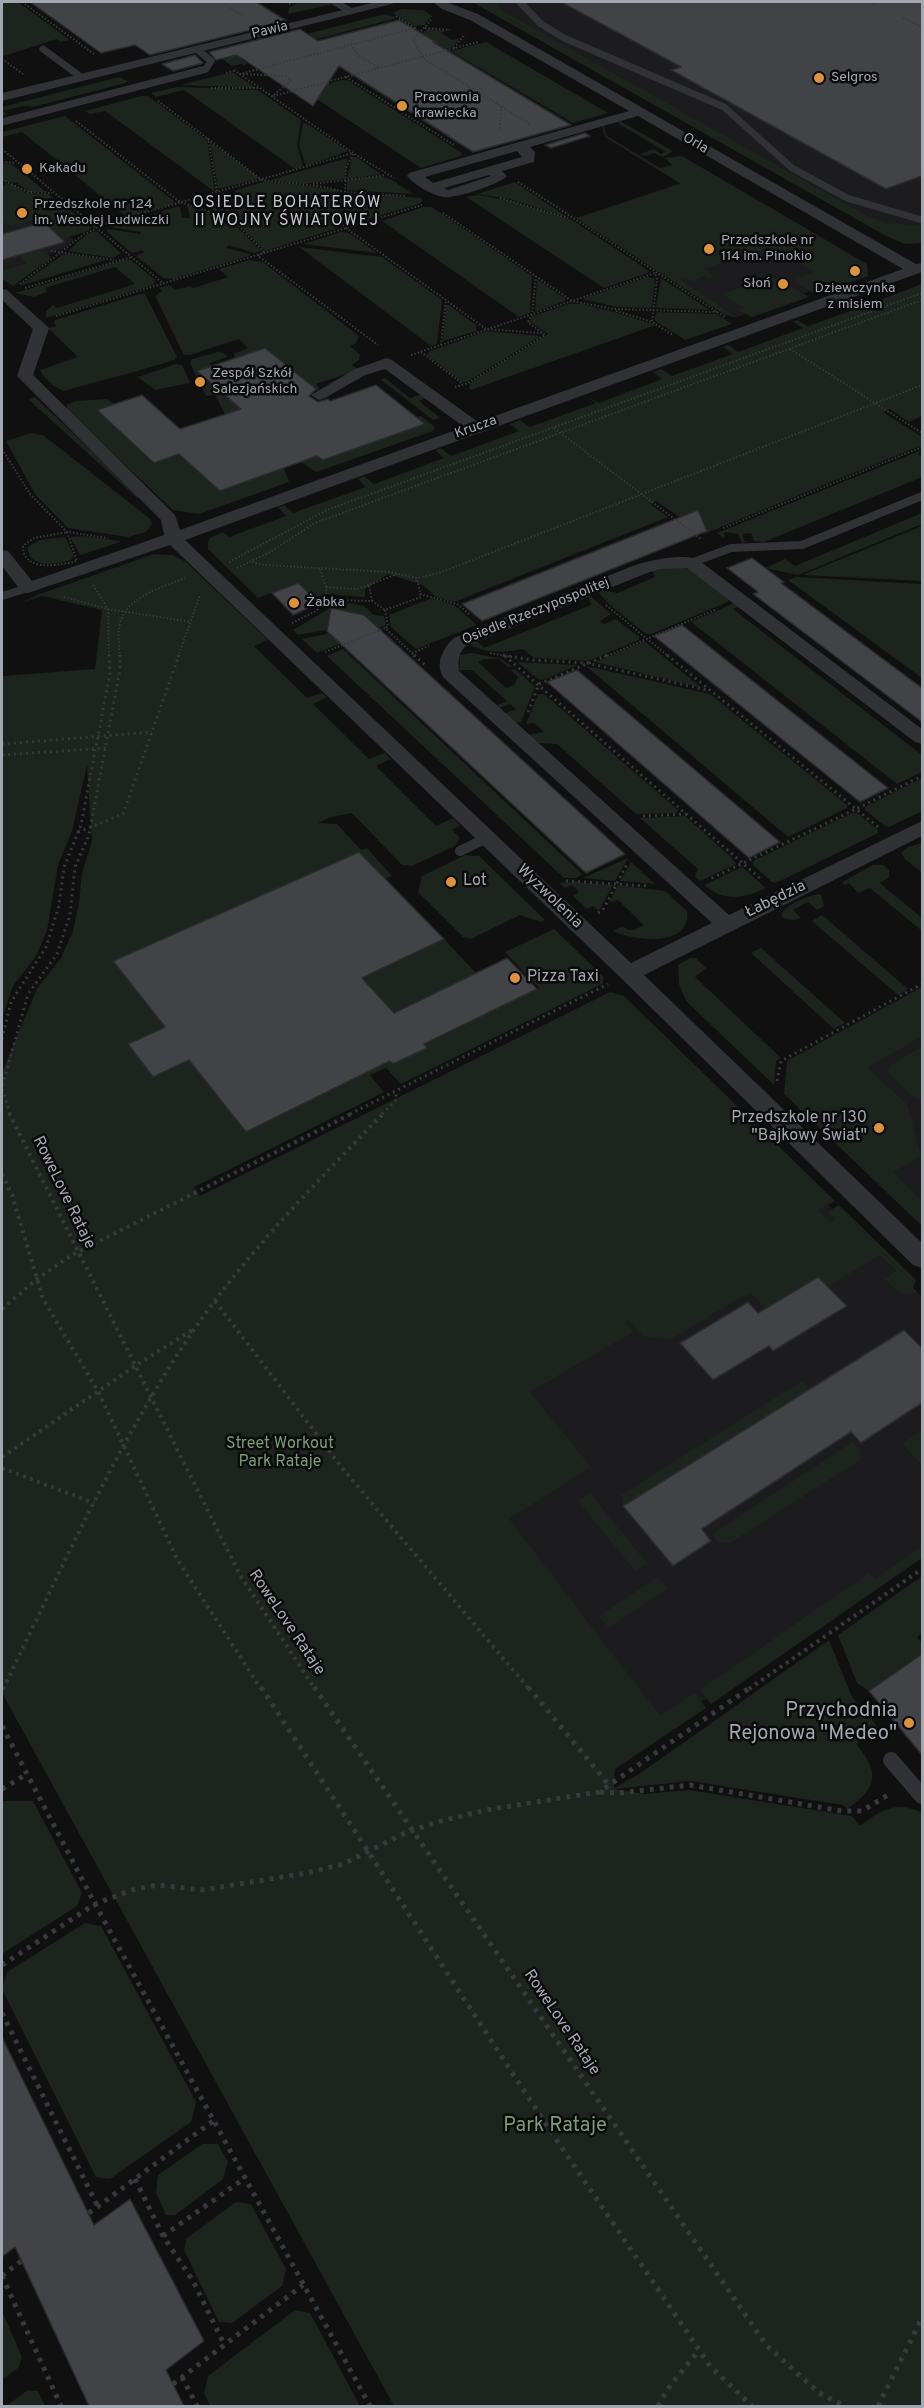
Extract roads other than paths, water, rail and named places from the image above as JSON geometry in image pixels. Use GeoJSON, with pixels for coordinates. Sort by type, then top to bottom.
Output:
{"type":"FeatureCollection","features":[{"type":"Feature","properties":{"kind":"street","name":"Orla"},"geometry":{"type":"LineString","coordinates":[[439,2],[446,7],[474,17],[919,268]]}},
{"type":"Feature","properties":{"kind":"street","name":"Orla"},"geometry":{"type":"LineString","coordinates":[[454,2],[459,3],[474,17]]}},
{"type":"Feature","properties":{"kind":"street","name":"Pawia"},"geometry":{"type":"LineString","coordinates":[[2,97],[114,69],[202,54],[350,11],[387,7]]}},
{"type":"Feature","properties":{"kind":"street","name":"Pawia"},"geometry":{"type":"LineString","coordinates":[[2,103],[120,73],[153,61]]}},
{"type":"Feature","properties":{"kind":"street"},"geometry":{"type":"LineString","coordinates":[[496,173],[495,180],[447,194],[431,188],[414,177],[639,112]]}},
{"type":"Feature","properties":{"kind":"street"},"geometry":{"type":"LineString","coordinates":[[431,188],[496,173],[529,159],[528,152],[519,146]]}},
{"type":"Feature","properties":{"kind":"street","name":"Krucza"},"geometry":{"type":"LineString","coordinates":[[28,588],[173,538],[919,268]]}},
{"type":"Feature","properties":{"kind":"street"},"geometry":{"type":"LineString","coordinates":[[5,293],[42,328],[25,376],[169,519],[173,538]]}},
{"type":"Feature","properties":{"kind":"street"},"geometry":{"type":"LineString","coordinates":[[320,395],[360,372],[393,361],[439,401],[476,428]]}},
{"type":"Feature","properties":{"kind":"street","name":"Wyzwolenia"},"geometry":{"type":"LineString","coordinates":[[173,538],[922,1256]]}},
{"type":"Feature","properties":{"kind":"street"},"geometry":{"type":"LineString","coordinates":[[2,555],[28,588]]}},
{"type":"Feature","properties":{"kind":"street"},"geometry":{"type":"LineString","coordinates":[[691,563],[922,738]]}},
{"type":"Feature","properties":{"kind":"street","name":"Osiedle Rzeczypospolitej"},"geometry":{"type":"LineString","coordinates":[[691,563],[660,564],[460,642],[451,649],[448,662],[450,673],[726,924]]}},
{"type":"Feature","properties":{"kind":"street","name":"Łabędzia"},"geometry":{"type":"LineString","coordinates":[[629,973],[922,828]]}},
{"type":"Feature","properties":{"kind":"lane"},"geometry":{"type":"LineString","coordinates":[[335,2],[350,11]]}},
{"type":"Feature","properties":{"kind":"lane"},"geometry":{"type":"LineString","coordinates":[[520,2],[541,24],[564,38],[724,107],[792,168],[847,198],[922,220]]}},
{"type":"Feature","properties":{"kind":"lane"},"geometry":{"type":"LineString","coordinates":[[43,50],[81,77]]}},
{"type":"Feature","properties":{"kind":"lane"},"geometry":{"type":"LineString","coordinates":[[2,122],[206,69],[211,61],[202,54]]}},
{"type":"Feature","properties":{"kind":"lane"},"geometry":{"type":"LineString","coordinates":[[913,216],[922,210]]}},
{"type":"Feature","properties":{"kind":"lane"},"geometry":{"type":"LineString","coordinates":[[691,563],[718,552],[746,546],[802,545],[922,496]]}},
{"type":"Feature","properties":{"kind":"lane"},"geometry":{"type":"LineString","coordinates":[[2,596],[28,588]]}},
{"type":"Feature","properties":{"kind":"lane"},"geometry":{"type":"LineString","coordinates":[[460,851],[487,838]]}},
{"type":"Feature","properties":{"kind":"lane"},"geometry":{"type":"LineString","coordinates":[[891,1760],[922,1796]]}},
{"type":"Feature","properties":{"kind":"place","name":"Selgros"},"geometry":{"type":"Point","coordinates":[819,78]}},
{"type":"Feature","properties":{"kind":"place","name":"Pracownia krawiecka"},"geometry":{"type":"Point","coordinates":[402,106]}},
{"type":"Feature","properties":{"kind":"place","name":"Kakadu"},"geometry":{"type":"Point","coordinates":[27,169]}},
{"type":"Feature","properties":{"kind":"place","name":"Przedszkole nr 124 im. Wesołej Ludwiczki"},"geometry":{"type":"Point","coordinates":[22,213]}},
{"type":"Feature","properties":{"kind":"place","name":"Przedszkole nr 114 im. Pinokio"},"geometry":{"type":"Point","coordinates":[709,249]}},
{"type":"Feature","properties":{"kind":"place","name":"Dziewczynka z misiem"},"geometry":{"type":"Point","coordinates":[855,271]}},
{"type":"Feature","properties":{"kind":"place","name":"Słoń"},"geometry":{"type":"Point","coordinates":[783,284]}},
{"type":"Feature","properties":{"kind":"place","name":"Zespół Szkół Salezjańskich"},"geometry":{"type":"Point","coordinates":[200,382]}},
{"type":"Feature","properties":{"kind":"place","name":"Żabka"},"geometry":{"type":"Point","coordinates":[294,603]}},
{"type":"Feature","properties":{"kind":"place","name":"Lot"},"geometry":{"type":"Point","coordinates":[451,882]}},
{"type":"Feature","properties":{"kind":"place","name":"Pizza Taxi"},"geometry":{"type":"Point","coordinates":[515,978]}},
{"type":"Feature","properties":{"kind":"place","name":"Przedszkole nr 130 \"Bajkowy Świat\""},"geometry":{"type":"Point","coordinates":[879,1128]}},
{"type":"Feature","properties":{"kind":"place","name":"Przychodnia Rejonowa \"Medeo\""},"geometry":{"type":"Point","coordinates":[909,1723]}},
{"type":"Feature","properties":{"kind":"district","name":"OSIEDLE BOHATERÓW II WOJNY ŚWIATOWEJ"},"geometry":{"type":"Point","coordinates":[287,213]}},
{"type":"Feature","properties":{"kind":"park label","name":"Street Workout Park Rataje"},"geometry":{"type":"Point","coordinates":[280,1454]}},
{"type":"Feature","properties":{"kind":"park label","name":"Park Rataje"},"geometry":{"type":"Point","coordinates":[555,2127]}}]}
